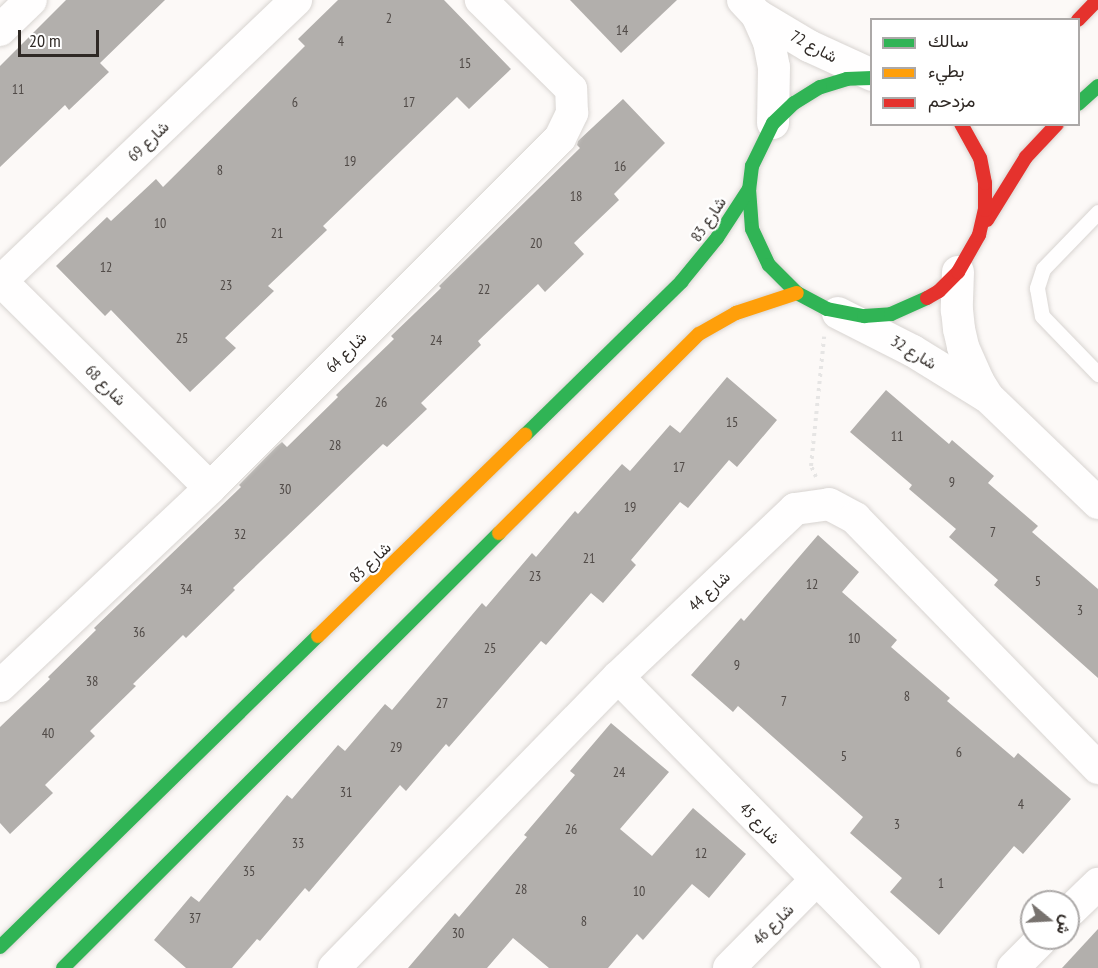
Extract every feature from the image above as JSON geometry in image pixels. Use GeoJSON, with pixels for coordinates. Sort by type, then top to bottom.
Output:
{"type":"FeatureCollection","features":[{"type":"Feature","properties":{"kind":"street"},"geometry":{"type":"LineString","coordinates":[[0,30],[31,0]]}},
{"type":"Feature","properties":{"kind":"street","name":"شارع 69"},"geometry":{"type":"LineString","coordinates":[[1,281],[296,0]]}},
{"type":"Feature","properties":{"kind":"street","name":"شارع 64"},"geometry":{"type":"LineString","coordinates":[[0,686],[210,488],[560,138],[572,113],[571,89],[481,0]]}},
{"type":"Feature","properties":{"kind":"street"},"geometry":{"type":"LineString","coordinates":[[1080,18],[1097,0]]}},
{"type":"Feature","properties":{"kind":"street","name":"شارع 72"},"geometry":{"type":"LineString","coordinates":[[750,8],[810,46],[870,76]]}},
{"type":"Feature","properties":{"kind":"street","name":"شارع 72"},"geometry":{"type":"LineString","coordinates":[[750,8],[769,42],[774,67],[773,123]]}},
{"type":"Feature","properties":{"kind":"street"},"geometry":{"type":"LineString","coordinates":[[870,77],[847,79],[820,87],[794,102],[773,123],[761,143],[752,166],[748,189],[752,229],[770,265],[797,293],[832,311],[864,316],[891,314],[916,305],[939,291],[958,273],[1011,177],[1055,126]]}},
{"type":"Feature","properties":{"kind":"street"},"geometry":{"type":"LineString","coordinates":[[1080,102],[1098,86]]}},
{"type":"Feature","properties":{"kind":"street"},"geometry":{"type":"LineString","coordinates":[[962,126],[980,158],[985,183],[985,210],[980,235]]}},
{"type":"Feature","properties":{"kind":"street","name":"شارع 83"},"geometry":{"type":"LineString","coordinates":[[0,946],[681,282],[717,238],[748,189]]}},
{"type":"Feature","properties":{"kind":"street","name":"شارع 32"},"geometry":{"type":"LineString","coordinates":[[958,273],[957,310],[963,347],[988,397]]}},
{"type":"Feature","properties":{"kind":"street","name":"شارع 68"},"geometry":{"type":"LineString","coordinates":[[1,281],[210,488]]}},
{"type":"Feature","properties":{"kind":"street"},"geometry":{"type":"LineString","coordinates":[[63,968],[699,334],[736,313],[797,293]]}},
{"type":"Feature","properties":{"kind":"street","name":"شارع 32"},"geometry":{"type":"LineString","coordinates":[[832,311],[914,351],[988,397],[1098,503]]}},
{"type":"Feature","properties":{"kind":"street"},"geometry":{"type":"LineString","coordinates":[[829,504],[855,518],[1098,768]]}},
{"type":"Feature","properties":{"kind":"street","name":"شارع 44"},"geometry":{"type":"LineString","coordinates":[[334,968],[618,677],[795,510],[829,504]]}},
{"type":"Feature","properties":{"kind":"street","name":"شارع 45"},"geometry":{"type":"LineString","coordinates":[[618,677],[904,968]]}},
{"type":"Feature","properties":{"kind":"street","name":"شارع 46"},"geometry":{"type":"LineString","coordinates":[[729,968],[816,880]]}},
{"type":"Feature","properties":{"kind":"street"},"geometry":{"type":"LineString","coordinates":[[1080,901],[1098,884]]}},
{"type":"Feature","properties":{"kind":"street"},"geometry":{"type":"LineString","coordinates":[[1013,968],[1031,950]]}},
{"type":"Feature","properties":{"kind":"lane"},"geometry":{"type":"LineString","coordinates":[[1098,212],[1043,269],[1037,288],[1042,316],[1098,374]]}},
{"type":"Feature","properties":{"kind":"path"},"geometry":{"type":"LineString","coordinates":[[829,504],[811,466],[832,311]]}},
{"type":"Feature","properties":{"kind":"building"},"geometry":{"type":"Polygon","coordinates":[[[66,0],[165,0],[100,63],[109,72],[69,110],[65,105],[0,167],[0,66],[66,0]]]}},
{"type":"Feature","properties":{"kind":"building"},"geometry":{"type":"Polygon","coordinates":[[[338,0],[444,0],[511,69],[469,109],[457,97],[323,226],[327,230],[268,286],[274,291],[225,338],[236,348],[190,392],[111,310],[105,316],[56,266],[107,217],[111,221],[156,179],[163,187],[305,46],[298,39],[338,0]]]}},
{"type":"Feature","properties":{"kind":"building"},"geometry":{"type":"Polygon","coordinates":[[[570,0],[677,0],[621,53],[570,0]]]}},
{"type":"Feature","properties":{"kind":"building"},"geometry":{"type":"Polygon","coordinates":[[[623,99],[665,143],[614,194],[619,200],[574,243],[584,254],[545,292],[538,284],[478,341],[481,345],[421,403],[427,409],[387,447],[383,444],[233,588],[235,590],[186,638],[183,635],[133,684],[136,686],[90,731],[95,736],[45,785],[53,793],[10,834],[0,823],[0,727],[50,679],[48,677],[96,630],[94,628],[241,487],[239,485],[276,447],[282,442],[287,447],[338,397],[336,395],[394,339],[391,336],[580,148],[577,145],[578,141],[623,99]]]}},
{"type":"Feature","properties":{"kind":"building"},"geometry":{"type":"Polygon","coordinates":[[[727,377],[777,420],[737,467],[729,460],[688,508],[680,502],[631,560],[636,565],[603,603],[591,593],[546,645],[541,641],[449,747],[446,744],[406,791],[400,785],[309,892],[305,888],[260,941],[257,939],[232,968],[186,968],[154,940],[191,896],[199,902],[287,795],[292,799],[338,745],[345,751],[385,704],[392,710],[482,603],[486,607],[532,553],[536,557],[575,511],[578,514],[622,464],[630,471],[670,425],[680,433],[727,377]]]}},
{"type":"Feature","properties":{"kind":"building"},"geometry":{"type":"Polygon","coordinates":[[[886,390],[949,444],[952,440],[994,476],[988,483],[1038,526],[1032,532],[1098,589],[1098,678],[994,585],[998,580],[949,537],[956,529],[909,489],[912,485],[850,432],[886,390]]]}},
{"type":"Feature","properties":{"kind":"building"},"geometry":{"type":"Polygon","coordinates":[[[818,535],[859,572],[842,592],[897,640],[891,647],[950,698],[947,701],[1014,758],[1018,753],[1071,799],[1023,854],[1014,846],[939,935],[890,892],[902,878],[850,833],[863,817],[738,706],[733,712],[691,675],[741,618],[744,621],[818,535]]]}},
{"type":"Feature","properties":{"kind":"building"},"geometry":{"type":"Polygon","coordinates":[[[611,723],[669,772],[620,829],[652,856],[693,808],[746,854],[709,898],[692,884],[643,940],[637,934],[608,968],[549,968],[513,938],[487,968],[408,968],[455,913],[459,917],[527,837],[524,835],[575,775],[570,771],[611,723]]]}},
{"type":"Feature","properties":{"kind":"building"},"geometry":{"type":"Polygon","coordinates":[[[1098,929],[1098,968],[1062,968],[1080,950],[1098,929]]]}},
{"type":"Feature","properties":{"kind":"traffic: fast"},"geometry":{"type":"LineString","coordinates":[[870,78],[847,79],[820,87],[794,103],[773,123],[752,166],[749,189],[752,229],[769,265],[797,293],[827,309],[864,316],[891,314],[927,298]]}},
{"type":"Feature","properties":{"kind":"traffic: fast"},"geometry":{"type":"LineString","coordinates":[[1080,102],[1098,86]]}},
{"type":"Feature","properties":{"kind":"traffic: fast"},"geometry":{"type":"LineString","coordinates":[[525,435],[681,282],[717,238],[749,189]]}},
{"type":"Feature","properties":{"kind":"traffic: fast"},"geometry":{"type":"LineString","coordinates":[[63,968],[499,533]]}},
{"type":"Feature","properties":{"kind":"traffic: fast"},"geometry":{"type":"LineString","coordinates":[[0,947],[318,636]]}},
{"type":"Feature","properties":{"kind":"traffic: slow"},"geometry":{"type":"LineString","coordinates":[[499,533],[699,334],[736,313],[797,293]]}},
{"type":"Feature","properties":{"kind":"traffic: slow"},"geometry":{"type":"LineString","coordinates":[[318,636],[525,435]]}},
{"type":"Feature","properties":{"kind":"traffic: jam"},"geometry":{"type":"LineString","coordinates":[[1080,18],[1097,0]]}},
{"type":"Feature","properties":{"kind":"traffic: jam"},"geometry":{"type":"LineString","coordinates":[[927,298],[939,291],[958,272],[979,235],[985,210],[985,183],[980,158],[962,126]]}},
{"type":"Feature","properties":{"kind":"traffic: jam"},"geometry":{"type":"LineString","coordinates":[[987,220],[1026,157],[1055,126]]}}]}
